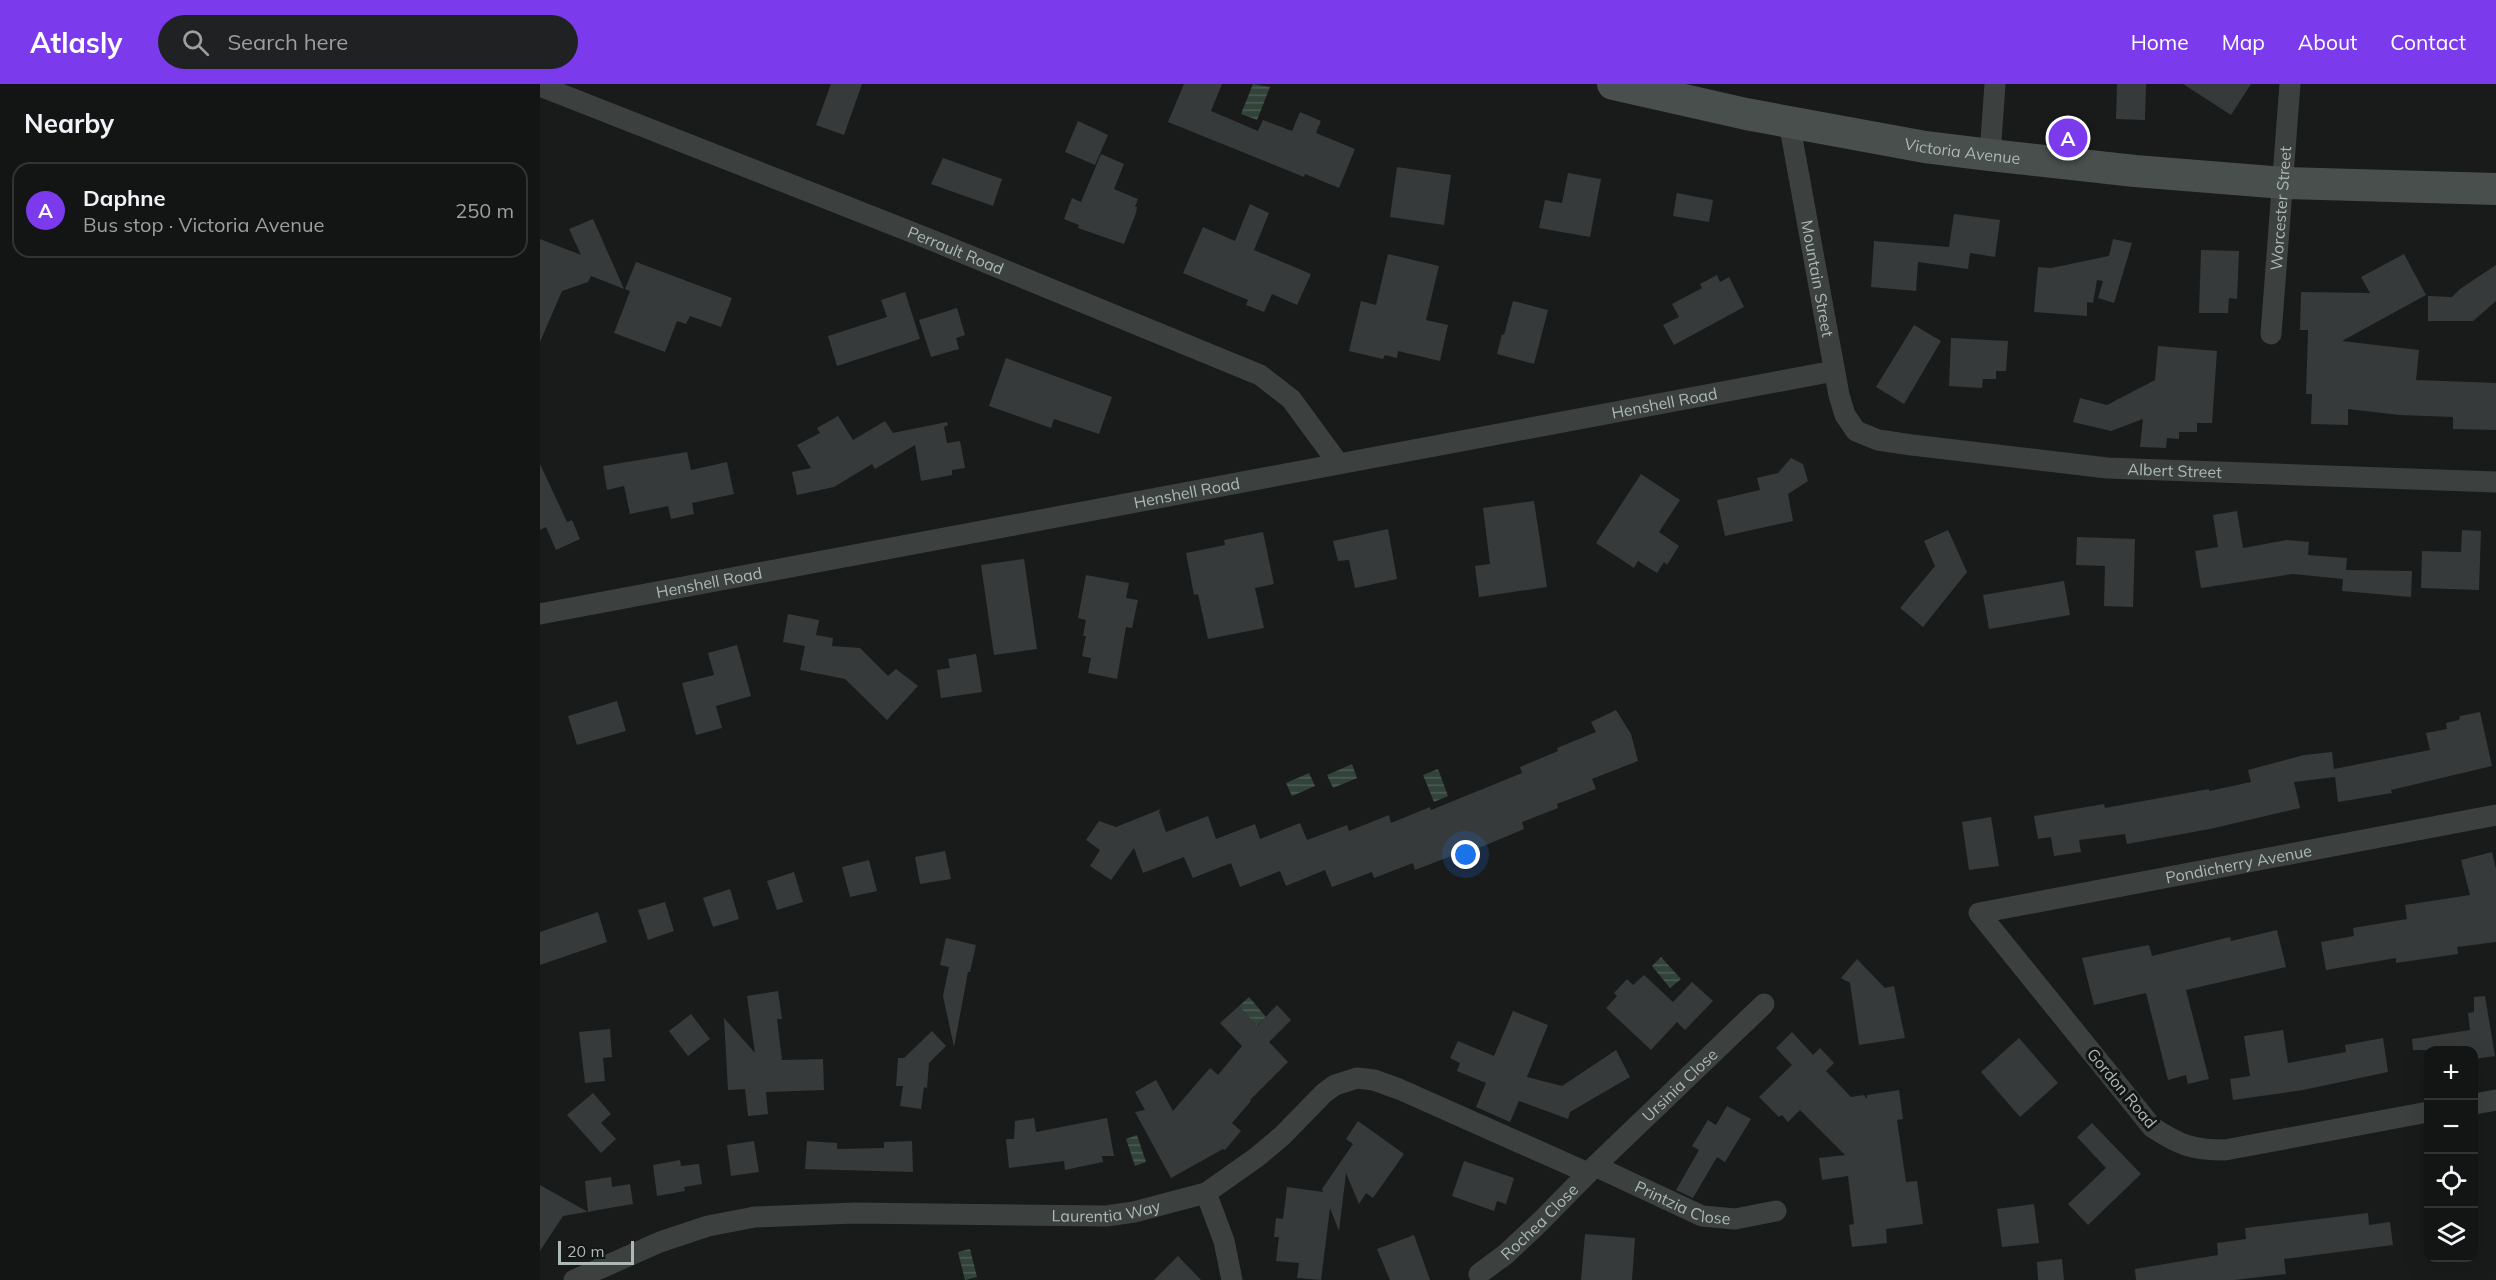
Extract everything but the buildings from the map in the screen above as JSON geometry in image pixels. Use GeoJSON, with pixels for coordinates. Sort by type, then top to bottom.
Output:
{"type":"FeatureCollection","features":[{"type":"Feature","properties":{"kind":"street","name":"Victoria Avenue"},"geometry":{"type":"LineString","coordinates":[[1613,84],[1789,122],[1925,147],[1990,155],[2135,171],[2284,183],[2496,189]]}},
{"type":"Feature","properties":{"kind":"street"},"geometry":{"type":"LineString","coordinates":[[1990,155],[1995,84]]}},
{"type":"Feature","properties":{"kind":"street","name":"Worcester Street"},"geometry":{"type":"LineString","coordinates":[[2271,334],[2290,84]]}},
{"type":"Feature","properties":{"kind":"street","name":"Perrault Road"},"geometry":{"type":"LineString","coordinates":[[540,86],[934,241],[1260,375],[1291,399],[1338,463]]}},
{"type":"Feature","properties":{"kind":"street","name":"Mountain Street"},"geometry":{"type":"LineString","coordinates":[[1789,122],[1842,408],[1856,431]]}},
{"type":"Feature","properties":{"kind":"street","name":"Henshell Road"},"geometry":{"type":"LineString","coordinates":[[540,614],[1834,371]]}},
{"type":"Feature","properties":{"kind":"street","name":"Albert Street"},"geometry":{"type":"LineString","coordinates":[[1856,431],[1878,440],[2107,468],[2496,482]]}},
{"type":"Feature","properties":{"kind":"street","name":"Pondicherry Avenue"},"geometry":{"type":"LineString","coordinates":[[1979,913],[2496,814]]}},
{"type":"Feature","properties":{"kind":"street","name":"Gordon Road"},"geometry":{"type":"LineString","coordinates":[[1979,913],[2152,1127],[2174,1142],[2198,1150],[2225,1150],[2424,1113]]}},
{"type":"Feature","properties":{"kind":"street","name":"Ursinia Close"},"geometry":{"type":"LineString","coordinates":[[1591,1170],[1764,1004]]}},
{"type":"Feature","properties":{"kind":"street","name":"Laurentia Way"},"geometry":{"type":"LineString","coordinates":[[574,1280],[660,1242],[708,1226],[755,1217],[855,1213],[1106,1216],[1134,1212],[1206,1193],[1257,1157],[1324,1093],[1335,1085],[1357,1078],[1374,1080],[1399,1089],[1591,1170]]}},
{"type":"Feature","properties":{"kind":"street"},"geometry":{"type":"LineString","coordinates":[[2478,1103],[2496,1100]]}},
{"type":"Feature","properties":{"kind":"street","name":"Printzia Close"},"geometry":{"type":"LineString","coordinates":[[1591,1170],[1702,1216],[1735,1219],[1776,1211]]}},
{"type":"Feature","properties":{"kind":"street","name":"Rochea Close"},"geometry":{"type":"LineString","coordinates":[[1479,1274],[1506,1254],[1591,1170]]}},
{"type":"Feature","properties":{"kind":"street"},"geometry":{"type":"LineString","coordinates":[[1206,1193],[1224,1241],[1232,1280]]}},
{"type":"Feature","properties":{"kind":"shaded area"},"geometry":{"type":"Polygon","coordinates":[[[1253,84],[1270,87],[1257,120],[1241,114],[1253,84]]]}},
{"type":"Feature","properties":{"kind":"shaded area"},"geometry":{"type":"Polygon","coordinates":[[[1352,764],[1357,778],[1333,788],[1327,775],[1352,764]]]}},
{"type":"Feature","properties":{"kind":"shaded area"},"geometry":{"type":"Polygon","coordinates":[[[1438,769],[1448,796],[1434,802],[1423,775],[1438,769]]]}},
{"type":"Feature","properties":{"kind":"shaded area"},"geometry":{"type":"Polygon","coordinates":[[[1309,773],[1315,786],[1292,796],[1286,783],[1309,773]]]}},
{"type":"Feature","properties":{"kind":"shaded area"},"geometry":{"type":"Polygon","coordinates":[[[1661,957],[1681,979],[1670,988],[1652,966],[1661,957]]]}},
{"type":"Feature","properties":{"kind":"shaded area"},"geometry":{"type":"Polygon","coordinates":[[[1249,997],[1266,1017],[1256,1026],[1239,1006],[1249,997]]]}},
{"type":"Feature","properties":{"kind":"shaded area"},"geometry":{"type":"Polygon","coordinates":[[[1137,1135],[1146,1162],[1135,1166],[1126,1139],[1137,1135]]]}},
{"type":"Feature","properties":{"kind":"shaded area"},"geometry":{"type":"Polygon","coordinates":[[[970,1249],[977,1277],[965,1280],[958,1252],[970,1249]]]}},
{"type":"Feature","properties":{"kind":"place","name":"Daphne"},"geometry":{"type":"Point","coordinates":[2068,138]}}]}
